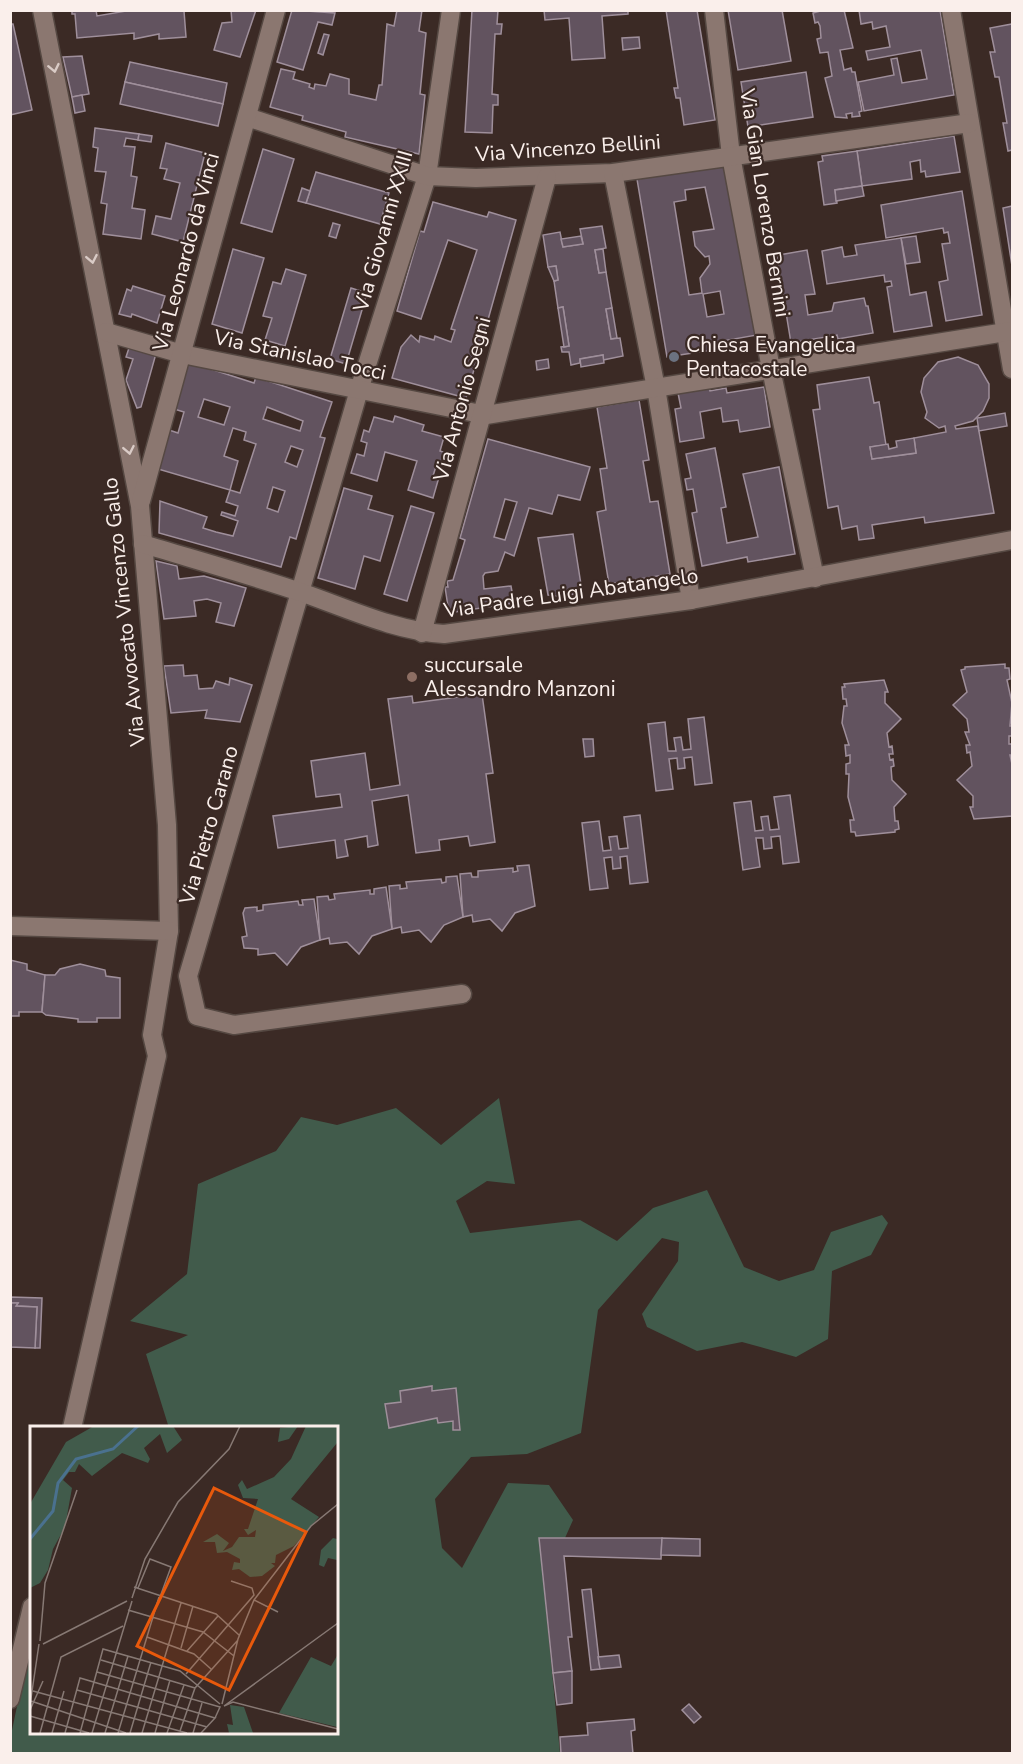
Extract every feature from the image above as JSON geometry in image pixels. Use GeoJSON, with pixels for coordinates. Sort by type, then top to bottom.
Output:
{"type":"FeatureCollection","features":[{"type":"Feature","properties":{"kind":"street","name":"Via Avvocato Vincenzo Gallo"},"geometry":{"type":"LineString","coordinates":[[42,10],[140,506],[167,825],[169,931],[152,1035],[157,1056],[72,1426]]}},
{"type":"Feature","properties":{"kind":"street","name":"Via Leonardo da Vinci"},"geometry":{"type":"LineString","coordinates":[[140,506],[276,10]]}},
{"type":"Feature","properties":{"kind":"street","name":"Via Giovanni XXIII"},"geometry":{"type":"LineString","coordinates":[[358,390],[427,176],[451,10]]}},
{"type":"Feature","properties":{"kind":"street","name":"Via Gian Lorenzo Bernini"},"geometry":{"type":"LineString","coordinates":[[714,10],[731,156],[771,369],[815,578]]}},
{"type":"Feature","properties":{"kind":"street"},"geometry":{"type":"LineString","coordinates":[[951,10],[1009,332],[1012,369]]}},
{"type":"Feature","properties":{"kind":"street","name":"Via Vincenzo Bellini"},"geometry":{"type":"LineString","coordinates":[[247,117],[427,176],[547,177],[613,173],[970,123]]}},
{"type":"Feature","properties":{"kind":"street"},"geometry":{"type":"LineString","coordinates":[[613,173],[656,388],[691,600]]}},
{"type":"Feature","properties":{"kind":"street","name":"Via Antonio Segni"},"geometry":{"type":"LineString","coordinates":[[422,633],[484,414],[547,177]]}},
{"type":"Feature","properties":{"kind":"street","name":"Via Stanislao Tocci"},"geometry":{"type":"LineString","coordinates":[[106,332],[182,354],[484,414],[1009,332]]}},
{"type":"Feature","properties":{"kind":"street","name":"Via Pietro Carano"},"geometry":{"type":"LineString","coordinates":[[358,390],[188,976],[197,1016],[234,1025],[462,994]]}},
{"type":"Feature","properties":{"kind":"street","name":"Via Padre Luigi Abatangelo"},"geometry":{"type":"LineString","coordinates":[[143,544],[301,592],[422,633],[444,634],[691,600],[1012,540]]}},
{"type":"Feature","properties":{"kind":"street"},"geometry":{"type":"LineString","coordinates":[[10,926],[169,931]]}},
{"type":"Feature","properties":{"kind":"street"},"geometry":{"type":"LineString","coordinates":[[10,1699],[30,1615]]}},
{"type":"Feature","properties":{"kind":"green space"},"geometry":{"type":"Polygon","coordinates":[[[499,1098],[515,1184],[487,1181],[456,1201],[470,1233],[580,1220],[617,1241],[653,1208],[707,1190],[744,1267],[779,1281],[814,1270],[831,1232],[882,1215],[888,1223],[871,1255],[832,1271],[828,1339],[796,1357],[742,1342],[697,1351],[647,1327],[642,1314],[678,1261],[679,1242],[662,1238],[598,1310],[581,1433],[527,1454],[471,1457],[435,1499],[442,1548],[462,1568],[508,1483],[549,1485],[573,1520],[565,1538],[539,1539],[560,1753],[11,1754],[11,1735],[30,1644],[30,1734],[338,1734],[338,1426],[168,1426],[146,1354],[188,1335],[130,1321],[187,1274],[198,1184],[276,1151],[301,1117],[337,1125],[396,1108],[441,1145],[499,1098]]]}},
{"type":"Feature","properties":{"kind":"building"},"geometry":{"type":"Polygon","coordinates":[[[72,10],[96,10],[97,16],[132,10],[184,11],[186,37],[159,39],[159,34],[134,39],[134,33],[77,38],[75,14],[72,14],[72,10]]]}},
{"type":"Feature","properties":{"kind":"building"},"geometry":{"type":"Polygon","coordinates":[[[231,10],[256,10],[240,57],[214,50],[222,23],[232,22],[231,10]]]}},
{"type":"Feature","properties":{"kind":"building"},"geometry":{"type":"Polygon","coordinates":[[[292,10],[335,13],[332,25],[318,22],[303,70],[277,62],[292,10]]]}},
{"type":"Feature","properties":{"kind":"building"},"geometry":{"type":"Polygon","coordinates":[[[397,10],[422,10],[419,31],[426,33],[420,94],[425,95],[419,154],[345,137],[346,132],[302,120],[303,116],[270,107],[281,69],[295,72],[293,79],[310,84],[309,87],[314,89],[315,84],[326,86],[330,74],[349,79],[349,94],[376,100],[379,85],[382,85],[387,24],[394,26],[397,10]]]}},
{"type":"Feature","properties":{"kind":"building"},"geometry":{"type":"Polygon","coordinates":[[[472,10],[498,10],[497,24],[502,24],[501,34],[495,34],[492,94],[498,95],[498,105],[493,105],[492,133],[465,132],[472,10]]]}},
{"type":"Feature","properties":{"kind":"building"},"geometry":{"type":"Polygon","coordinates":[[[544,10],[628,10],[628,14],[602,16],[605,58],[572,60],[569,18],[545,20],[544,10]]]}},
{"type":"Feature","properties":{"kind":"building"},"geometry":{"type":"Polygon","coordinates":[[[666,10],[697,10],[715,120],[684,125],[680,98],[676,98],[674,88],[678,88],[666,10]]]}},
{"type":"Feature","properties":{"kind":"building"},"geometry":{"type":"Polygon","coordinates":[[[728,10],[782,10],[791,61],[738,70],[728,10]]]}},
{"type":"Feature","properties":{"kind":"building"},"geometry":{"type":"Polygon","coordinates":[[[824,10],[844,10],[853,48],[840,50],[844,70],[851,68],[852,72],[855,72],[862,111],[859,112],[860,116],[852,117],[852,113],[846,114],[847,118],[835,117],[825,78],[832,76],[828,52],[820,53],[817,39],[821,38],[820,26],[818,22],[815,23],[813,13],[824,10]]]}},
{"type":"Feature","properties":{"kind":"building"},"geometry":{"type":"Polygon","coordinates":[[[859,10],[940,10],[954,95],[864,111],[858,82],[894,75],[891,59],[897,58],[902,83],[927,79],[921,50],[868,60],[866,51],[890,47],[886,26],[873,29],[872,22],[861,24],[859,10]]]}},
{"type":"Feature","properties":{"kind":"building"},"geometry":{"type":"Polygon","coordinates":[[[10,24],[13,24],[32,110],[10,115],[10,24]]]}},
{"type":"Feature","properties":{"kind":"building"},"geometry":{"type":"Polygon","coordinates":[[[1012,24],[1012,150],[1008,151],[1003,123],[1007,123],[999,77],[995,77],[990,52],[995,52],[990,28],[1012,24]]]}},
{"type":"Feature","properties":{"kind":"building"},"geometry":{"type":"Polygon","coordinates":[[[324,34],[329,35],[323,55],[318,53],[324,34]]]}},
{"type":"Feature","properties":{"kind":"building"},"geometry":{"type":"Polygon","coordinates":[[[639,37],[640,48],[623,50],[622,38],[639,37]]]}},
{"type":"Feature","properties":{"kind":"building"},"geometry":{"type":"Polygon","coordinates":[[[82,56],[89,94],[72,97],[63,57],[82,56]]]}},
{"type":"Feature","properties":{"kind":"building"},"geometry":{"type":"Polygon","coordinates":[[[130,62],[227,83],[223,104],[125,82],[130,62]]]}},
{"type":"Feature","properties":{"kind":"building"},"geometry":{"type":"Polygon","coordinates":[[[806,72],[813,117],[748,127],[741,82],[806,72]]]}},
{"type":"Feature","properties":{"kind":"building"},"geometry":{"type":"Polygon","coordinates":[[[125,82],[223,104],[218,126],[120,104],[125,82]]]}},
{"type":"Feature","properties":{"kind":"building"},"geometry":{"type":"Polygon","coordinates":[[[82,95],[85,111],[75,113],[72,97],[82,95]]]}},
{"type":"Feature","properties":{"kind":"building"},"geometry":{"type":"Polygon","coordinates":[[[95,128],[139,134],[138,140],[126,138],[124,146],[135,147],[131,176],[137,177],[132,208],[145,210],[141,239],[103,234],[107,204],[101,203],[106,172],[95,171],[98,148],[93,147],[95,128]]]}},
{"type":"Feature","properties":{"kind":"building"},"geometry":{"type":"Polygon","coordinates":[[[139,134],[152,136],[151,142],[138,140],[139,134]]]}},
{"type":"Feature","properties":{"kind":"building"},"geometry":{"type":"Polygon","coordinates":[[[954,136],[960,172],[926,177],[925,171],[921,172],[920,160],[910,162],[912,179],[862,186],[857,151],[954,136]]]}},
{"type":"Feature","properties":{"kind":"building"},"geometry":{"type":"Polygon","coordinates":[[[166,143],[205,153],[183,242],[152,234],[156,216],[171,219],[180,183],[164,179],[167,169],[160,168],[166,143]]]}},
{"type":"Feature","properties":{"kind":"building"},"geometry":{"type":"Polygon","coordinates":[[[263,149],[294,159],[272,232],[241,223],[263,149]]]}},
{"type":"Feature","properties":{"kind":"building"},"geometry":{"type":"Polygon","coordinates":[[[857,151],[862,186],[835,190],[837,203],[824,205],[818,162],[823,161],[822,156],[857,151]]]}},
{"type":"Feature","properties":{"kind":"building"},"geometry":{"type":"Polygon","coordinates":[[[727,164],[757,335],[711,343],[712,350],[667,357],[637,179],[727,164]],[[705,187],[685,190],[686,200],[674,202],[689,295],[702,293],[700,278],[710,264],[709,256],[705,257],[695,246],[693,232],[714,229],[705,187]],[[720,291],[703,294],[707,317],[724,314],[720,291]]]}},
{"type":"Feature","properties":{"kind":"building"},"geometry":{"type":"Polygon","coordinates":[[[316,172],[389,193],[380,224],[306,203],[316,172]]]}},
{"type":"Feature","properties":{"kind":"building"},"geometry":{"type":"Polygon","coordinates":[[[862,186],[864,196],[836,201],[835,190],[862,186]]]}},
{"type":"Feature","properties":{"kind":"building"},"geometry":{"type":"Polygon","coordinates":[[[302,188],[310,191],[306,203],[298,201],[302,188]]]}},
{"type":"Feature","properties":{"kind":"building"},"geometry":{"type":"Polygon","coordinates":[[[962,191],[982,315],[946,321],[939,282],[948,280],[942,244],[950,243],[948,232],[944,233],[943,228],[886,238],[881,205],[962,191]]]}},
{"type":"Feature","properties":{"kind":"building"},"geometry":{"type":"Polygon","coordinates":[[[433,202],[487,217],[489,212],[516,220],[466,398],[392,378],[401,347],[411,335],[419,342],[420,336],[434,340],[435,336],[451,342],[455,330],[451,329],[477,250],[448,240],[421,319],[397,311],[420,231],[424,232],[433,202]]]}},
{"type":"Feature","properties":{"kind":"building"},"geometry":{"type":"Polygon","coordinates":[[[1012,206],[1012,266],[1003,208],[1012,206]]]}},
{"type":"Feature","properties":{"kind":"building"},"geometry":{"type":"Polygon","coordinates":[[[333,223],[340,225],[336,238],[329,236],[333,223]]]}},
{"type":"Feature","properties":{"kind":"building"},"geometry":{"type":"Polygon","coordinates":[[[602,226],[606,248],[595,250],[599,273],[606,272],[612,308],[606,309],[611,339],[620,338],[623,356],[603,360],[603,355],[580,359],[580,363],[571,365],[569,352],[562,352],[561,347],[569,346],[563,307],[558,308],[554,281],[558,280],[556,266],[548,267],[543,235],[560,232],[563,247],[583,244],[580,229],[602,226]]]}},
{"type":"Feature","properties":{"kind":"building"},"geometry":{"type":"Polygon","coordinates":[[[581,236],[583,244],[563,247],[561,239],[581,236]]]}},
{"type":"Feature","properties":{"kind":"building"},"geometry":{"type":"Polygon","coordinates":[[[916,236],[920,262],[906,264],[901,238],[916,236]]]}},
{"type":"Feature","properties":{"kind":"building"},"geometry":{"type":"Polygon","coordinates":[[[901,238],[910,295],[926,292],[932,326],[894,332],[887,287],[892,286],[891,281],[885,282],[884,275],[827,284],[822,251],[842,247],[844,257],[857,255],[855,245],[901,238]]]}},
{"type":"Feature","properties":{"kind":"building"},"geometry":{"type":"Polygon","coordinates":[[[233,249],[264,258],[242,333],[212,324],[233,249]]]}},
{"type":"Feature","properties":{"kind":"building"},"geometry":{"type":"Polygon","coordinates":[[[603,249],[606,272],[599,273],[595,250],[603,249]]]}},
{"type":"Feature","properties":{"kind":"building"},"geometry":{"type":"Polygon","coordinates":[[[807,250],[815,294],[805,295],[808,315],[832,311],[834,303],[864,298],[868,306],[873,333],[838,339],[837,335],[791,343],[777,258],[779,255],[807,250]]]}},
{"type":"Feature","properties":{"kind":"building"},"geometry":{"type":"Polygon","coordinates":[[[556,266],[558,280],[554,281],[548,267],[556,266]]]}},
{"type":"Feature","properties":{"kind":"building"},"geometry":{"type":"Polygon","coordinates":[[[286,269],[306,275],[285,346],[265,340],[272,318],[263,316],[273,282],[281,284],[286,269]]]}},
{"type":"Feature","properties":{"kind":"building"},"geometry":{"type":"Polygon","coordinates":[[[133,286],[165,296],[157,323],[132,314],[131,317],[119,314],[127,289],[131,291],[133,286]]]}},
{"type":"Feature","properties":{"kind":"building"},"geometry":{"type":"Polygon","coordinates":[[[351,288],[367,293],[346,364],[330,359],[351,288]]]}},
{"type":"Feature","properties":{"kind":"building"},"geometry":{"type":"Polygon","coordinates":[[[563,307],[569,346],[564,347],[558,308],[563,307]]]}},
{"type":"Feature","properties":{"kind":"building"},"geometry":{"type":"Polygon","coordinates":[[[612,308],[617,338],[611,339],[606,309],[612,308]]]}},
{"type":"Feature","properties":{"kind":"building"},"geometry":{"type":"Polygon","coordinates":[[[131,342],[157,350],[141,407],[137,408],[126,380],[133,359],[126,357],[131,342]]]}},
{"type":"Feature","properties":{"kind":"building"},"geometry":{"type":"Polygon","coordinates":[[[603,355],[604,363],[581,367],[580,359],[603,355]]]}},
{"type":"Feature","properties":{"kind":"building"},"geometry":{"type":"Polygon","coordinates":[[[958,357],[978,365],[989,384],[989,398],[983,411],[973,421],[955,426],[956,429],[978,426],[994,513],[925,523],[924,517],[872,525],[874,538],[859,540],[857,526],[842,529],[838,506],[828,508],[813,410],[820,409],[817,385],[869,377],[874,403],[879,402],[886,445],[870,447],[872,459],[916,453],[914,438],[946,432],[945,426],[939,428],[925,418],[927,412],[921,392],[924,378],[938,362],[958,357]]]}},
{"type":"Feature","properties":{"kind":"building"},"geometry":{"type":"Polygon","coordinates":[[[548,359],[549,368],[537,370],[536,361],[548,359]]]}},
{"type":"Feature","properties":{"kind":"building"},"geometry":{"type":"Polygon","coordinates":[[[189,362],[254,383],[256,377],[332,402],[320,437],[325,438],[296,539],[290,537],[281,567],[159,533],[160,501],[207,517],[203,528],[216,532],[233,536],[238,521],[221,515],[222,512],[235,516],[238,506],[226,502],[230,490],[158,469],[166,429],[178,433],[184,412],[174,409],[189,362]],[[204,399],[198,417],[224,425],[230,407],[204,399]],[[267,407],[263,419],[300,431],[303,421],[267,407]],[[233,428],[224,456],[238,461],[230,490],[240,493],[256,444],[244,440],[246,432],[233,428]],[[291,446],[285,462],[297,467],[303,450],[291,446]],[[273,487],[267,508],[278,512],[285,491],[273,487]]]}},
{"type":"Feature","properties":{"kind":"building"},"geometry":{"type":"Polygon","coordinates":[[[709,387],[710,391],[726,388],[727,393],[764,387],[770,427],[740,432],[738,420],[723,422],[721,408],[700,412],[704,438],[680,442],[675,409],[681,408],[678,393],[709,387]]]}},
{"type":"Feature","properties":{"kind":"building"},"geometry":{"type":"Polygon","coordinates":[[[639,400],[649,460],[643,461],[650,502],[658,501],[670,574],[609,584],[597,512],[606,510],[600,469],[607,468],[597,407],[639,400]]]}},
{"type":"Feature","properties":{"kind":"building"},"geometry":{"type":"Polygon","coordinates":[[[1005,413],[1007,426],[979,431],[977,418],[1005,413]]]}},
{"type":"Feature","properties":{"kind":"building"},"geometry":{"type":"Polygon","coordinates":[[[395,416],[424,425],[422,431],[444,437],[440,451],[446,453],[443,465],[437,463],[433,476],[439,477],[433,498],[408,490],[417,461],[385,452],[377,481],[351,473],[357,454],[364,456],[367,443],[361,441],[364,430],[369,432],[374,417],[393,422],[395,416]]]}},
{"type":"Feature","properties":{"kind":"building"},"geometry":{"type":"Polygon","coordinates":[[[914,438],[916,453],[872,459],[870,447],[888,444],[889,449],[897,447],[896,441],[914,438]]]}},
{"type":"Feature","properties":{"kind":"building"},"geometry":{"type":"Polygon","coordinates":[[[488,439],[590,467],[580,500],[558,495],[552,514],[529,508],[514,556],[505,552],[498,571],[485,573],[483,576],[484,589],[511,586],[514,603],[449,613],[445,587],[448,587],[447,581],[453,580],[465,540],[460,538],[488,439]],[[505,499],[494,537],[505,540],[517,502],[505,499]]]}},
{"type":"Feature","properties":{"kind":"building"},"geometry":{"type":"Polygon","coordinates":[[[715,448],[726,507],[721,508],[727,543],[758,537],[743,474],[779,467],[795,554],[748,562],[747,557],[702,566],[692,513],[697,512],[693,489],[687,490],[685,479],[691,478],[686,454],[715,448]]]}},
{"type":"Feature","properties":{"kind":"building"},"geometry":{"type":"Polygon","coordinates":[[[344,488],[372,496],[368,509],[393,516],[380,561],[364,556],[355,589],[318,578],[344,488]]]}},
{"type":"Feature","properties":{"kind":"building"},"geometry":{"type":"Polygon","coordinates":[[[411,506],[434,513],[407,601],[384,594],[411,506]]]}},
{"type":"Feature","properties":{"kind":"building"},"geometry":{"type":"Polygon","coordinates":[[[573,534],[582,591],[565,597],[548,595],[538,538],[573,534]]]}},
{"type":"Feature","properties":{"kind":"building"},"geometry":{"type":"Polygon","coordinates":[[[156,561],[177,566],[179,579],[204,576],[246,588],[234,626],[216,622],[221,603],[207,599],[194,601],[196,616],[164,619],[156,561]]]}},
{"type":"Feature","properties":{"kind":"building"},"geometry":{"type":"Polygon","coordinates":[[[1005,664],[1005,668],[1009,668],[1010,679],[1007,680],[1012,703],[1010,726],[1012,726],[1012,736],[1009,736],[1009,744],[1012,744],[1012,755],[1010,755],[1012,816],[974,819],[970,807],[973,807],[973,796],[957,780],[972,766],[970,752],[967,753],[966,745],[970,745],[965,732],[969,732],[967,719],[953,705],[967,692],[961,670],[965,667],[1005,664]]]}},
{"type":"Feature","properties":{"kind":"building"},"geometry":{"type":"Polygon","coordinates":[[[183,665],[184,676],[197,675],[199,689],[213,688],[216,681],[229,685],[230,678],[252,685],[240,722],[205,718],[207,710],[171,713],[164,666],[183,665]]]}},
{"type":"Feature","properties":{"kind":"building"},"geometry":{"type":"Polygon","coordinates":[[[884,680],[888,692],[885,692],[885,703],[901,719],[887,733],[889,747],[892,746],[893,754],[889,754],[894,766],[891,767],[892,780],[906,794],[894,807],[895,821],[898,821],[899,829],[895,832],[856,836],[855,832],[851,832],[850,820],[854,820],[848,797],[849,774],[846,774],[846,764],[850,763],[850,755],[846,756],[845,745],[849,745],[842,723],[844,706],[847,706],[846,699],[843,699],[842,687],[845,687],[844,684],[884,680]]]}},
{"type":"Feature","properties":{"kind":"building"},"geometry":{"type":"Polygon","coordinates":[[[481,687],[493,773],[486,774],[495,842],[470,846],[468,836],[439,840],[440,850],[416,853],[408,795],[372,801],[378,845],[368,847],[367,836],[345,840],[348,856],[337,858],[335,840],[278,848],[273,816],[342,807],[340,794],[316,797],[311,761],[365,753],[370,790],[400,785],[388,699],[412,696],[413,703],[458,697],[457,690],[481,687]]]}},
{"type":"Feature","properties":{"kind":"building"},"geometry":{"type":"Polygon","coordinates":[[[704,717],[712,783],[695,785],[692,757],[684,758],[685,768],[678,769],[677,758],[669,759],[673,789],[656,791],[648,724],[665,722],[668,751],[676,751],[674,738],[681,737],[683,750],[691,749],[688,719],[704,717]]]}},
{"type":"Feature","properties":{"kind":"building"},"geometry":{"type":"Polygon","coordinates":[[[583,739],[593,739],[594,756],[585,757],[583,739]]]}},
{"type":"Feature","properties":{"kind":"building"},"geometry":{"type":"Polygon","coordinates":[[[790,795],[799,862],[783,864],[780,836],[771,837],[772,848],[764,849],[763,838],[756,838],[760,867],[743,870],[734,803],[751,801],[755,831],[763,830],[761,817],[768,816],[770,830],[779,829],[774,797],[790,795]]]}},
{"type":"Feature","properties":{"kind":"building"},"geometry":{"type":"Polygon","coordinates":[[[640,815],[648,882],[630,884],[627,856],[620,857],[621,868],[613,869],[612,857],[604,858],[608,888],[590,890],[582,823],[599,821],[603,851],[611,850],[609,837],[617,836],[619,849],[628,848],[624,817],[640,815]]]}},
{"type":"Feature","properties":{"kind":"building"},"geometry":{"type":"Polygon","coordinates":[[[529,865],[535,906],[515,913],[502,931],[490,919],[473,922],[472,915],[463,917],[460,874],[471,873],[472,877],[478,877],[478,871],[513,868],[513,872],[518,871],[517,866],[529,865]]]}},
{"type":"Feature","properties":{"kind":"building"},"geometry":{"type":"Polygon","coordinates":[[[457,876],[463,917],[444,925],[431,942],[419,930],[402,933],[401,927],[392,929],[389,886],[400,885],[400,889],[407,888],[406,882],[441,879],[442,883],[446,882],[446,877],[457,876]]]}},
{"type":"Feature","properties":{"kind":"building"},"geometry":{"type":"Polygon","coordinates":[[[386,887],[392,929],[372,936],[359,954],[347,942],[330,944],[329,938],[320,940],[317,897],[328,896],[329,900],[335,899],[334,894],[370,890],[370,894],[374,894],[374,889],[386,887]]]}},
{"type":"Feature","properties":{"kind":"building"},"geometry":{"type":"Polygon","coordinates":[[[314,899],[320,940],[301,947],[287,965],[275,953],[258,955],[258,949],[244,948],[242,937],[247,936],[243,913],[245,908],[257,907],[257,911],[263,910],[263,905],[298,901],[299,905],[303,905],[302,900],[314,899]]]}},
{"type":"Feature","properties":{"kind":"building"},"geometry":{"type":"Polygon","coordinates":[[[10,960],[27,964],[27,970],[45,975],[42,1012],[19,1012],[19,1016],[10,1016],[10,960]]]}},
{"type":"Feature","properties":{"kind":"building"},"geometry":{"type":"Polygon","coordinates":[[[80,964],[105,970],[106,976],[120,978],[120,1018],[97,1018],[97,1022],[78,1022],[78,1019],[46,1015],[42,1012],[45,975],[55,975],[60,969],[80,964]]]}},
{"type":"Feature","properties":{"kind":"building"},"geometry":{"type":"Polygon","coordinates":[[[10,1297],[42,1298],[40,1348],[35,1348],[37,1307],[16,1306],[18,1303],[10,1303],[10,1297]]]}},
{"type":"Feature","properties":{"kind":"building"},"geometry":{"type":"Polygon","coordinates":[[[10,1303],[18,1303],[16,1306],[37,1307],[35,1348],[10,1347],[10,1303]]]}},
{"type":"Feature","properties":{"kind":"building"},"geometry":{"type":"Polygon","coordinates":[[[432,1386],[432,1391],[456,1388],[460,1430],[453,1430],[453,1421],[438,1423],[437,1418],[389,1428],[385,1404],[401,1402],[400,1391],[432,1386]]]}},
{"type":"Feature","properties":{"kind":"building"},"geometry":{"type":"Polygon","coordinates":[[[539,1538],[662,1538],[661,1559],[564,1556],[572,1637],[568,1637],[572,1671],[553,1673],[539,1538]]]}},
{"type":"Feature","properties":{"kind":"building"},"geometry":{"type":"Polygon","coordinates":[[[662,1538],[700,1539],[700,1556],[661,1555],[662,1538]]]}},
{"type":"Feature","properties":{"kind":"building"},"geometry":{"type":"Polygon","coordinates":[[[591,1589],[600,1669],[591,1670],[582,1590],[591,1589]]]}},
{"type":"Feature","properties":{"kind":"building"},"geometry":{"type":"Polygon","coordinates":[[[619,1655],[621,1667],[600,1669],[598,1657],[619,1655]]]}},
{"type":"Feature","properties":{"kind":"building"},"geometry":{"type":"Polygon","coordinates":[[[572,1671],[572,1703],[557,1705],[553,1673],[572,1671]]]}},
{"type":"Feature","properties":{"kind":"building"},"geometry":{"type":"Polygon","coordinates":[[[689,1704],[701,1717],[694,1723],[682,1710],[689,1704]]]}},
{"type":"Feature","properties":{"kind":"building"},"geometry":{"type":"Polygon","coordinates":[[[634,1719],[635,1730],[631,1731],[633,1754],[561,1754],[560,1737],[588,1735],[587,1723],[634,1719]]]}},
{"type":"Feature","properties":{"kind":"place","name":"Chiesa Evangelica Pentacostale"},"geometry":{"type":"Point","coordinates":[674,357]}},
{"type":"Feature","properties":{"kind":"place","name":"succursale Alessandro Manzoni"},"geometry":{"type":"Point","coordinates":[412,677]}}]}
